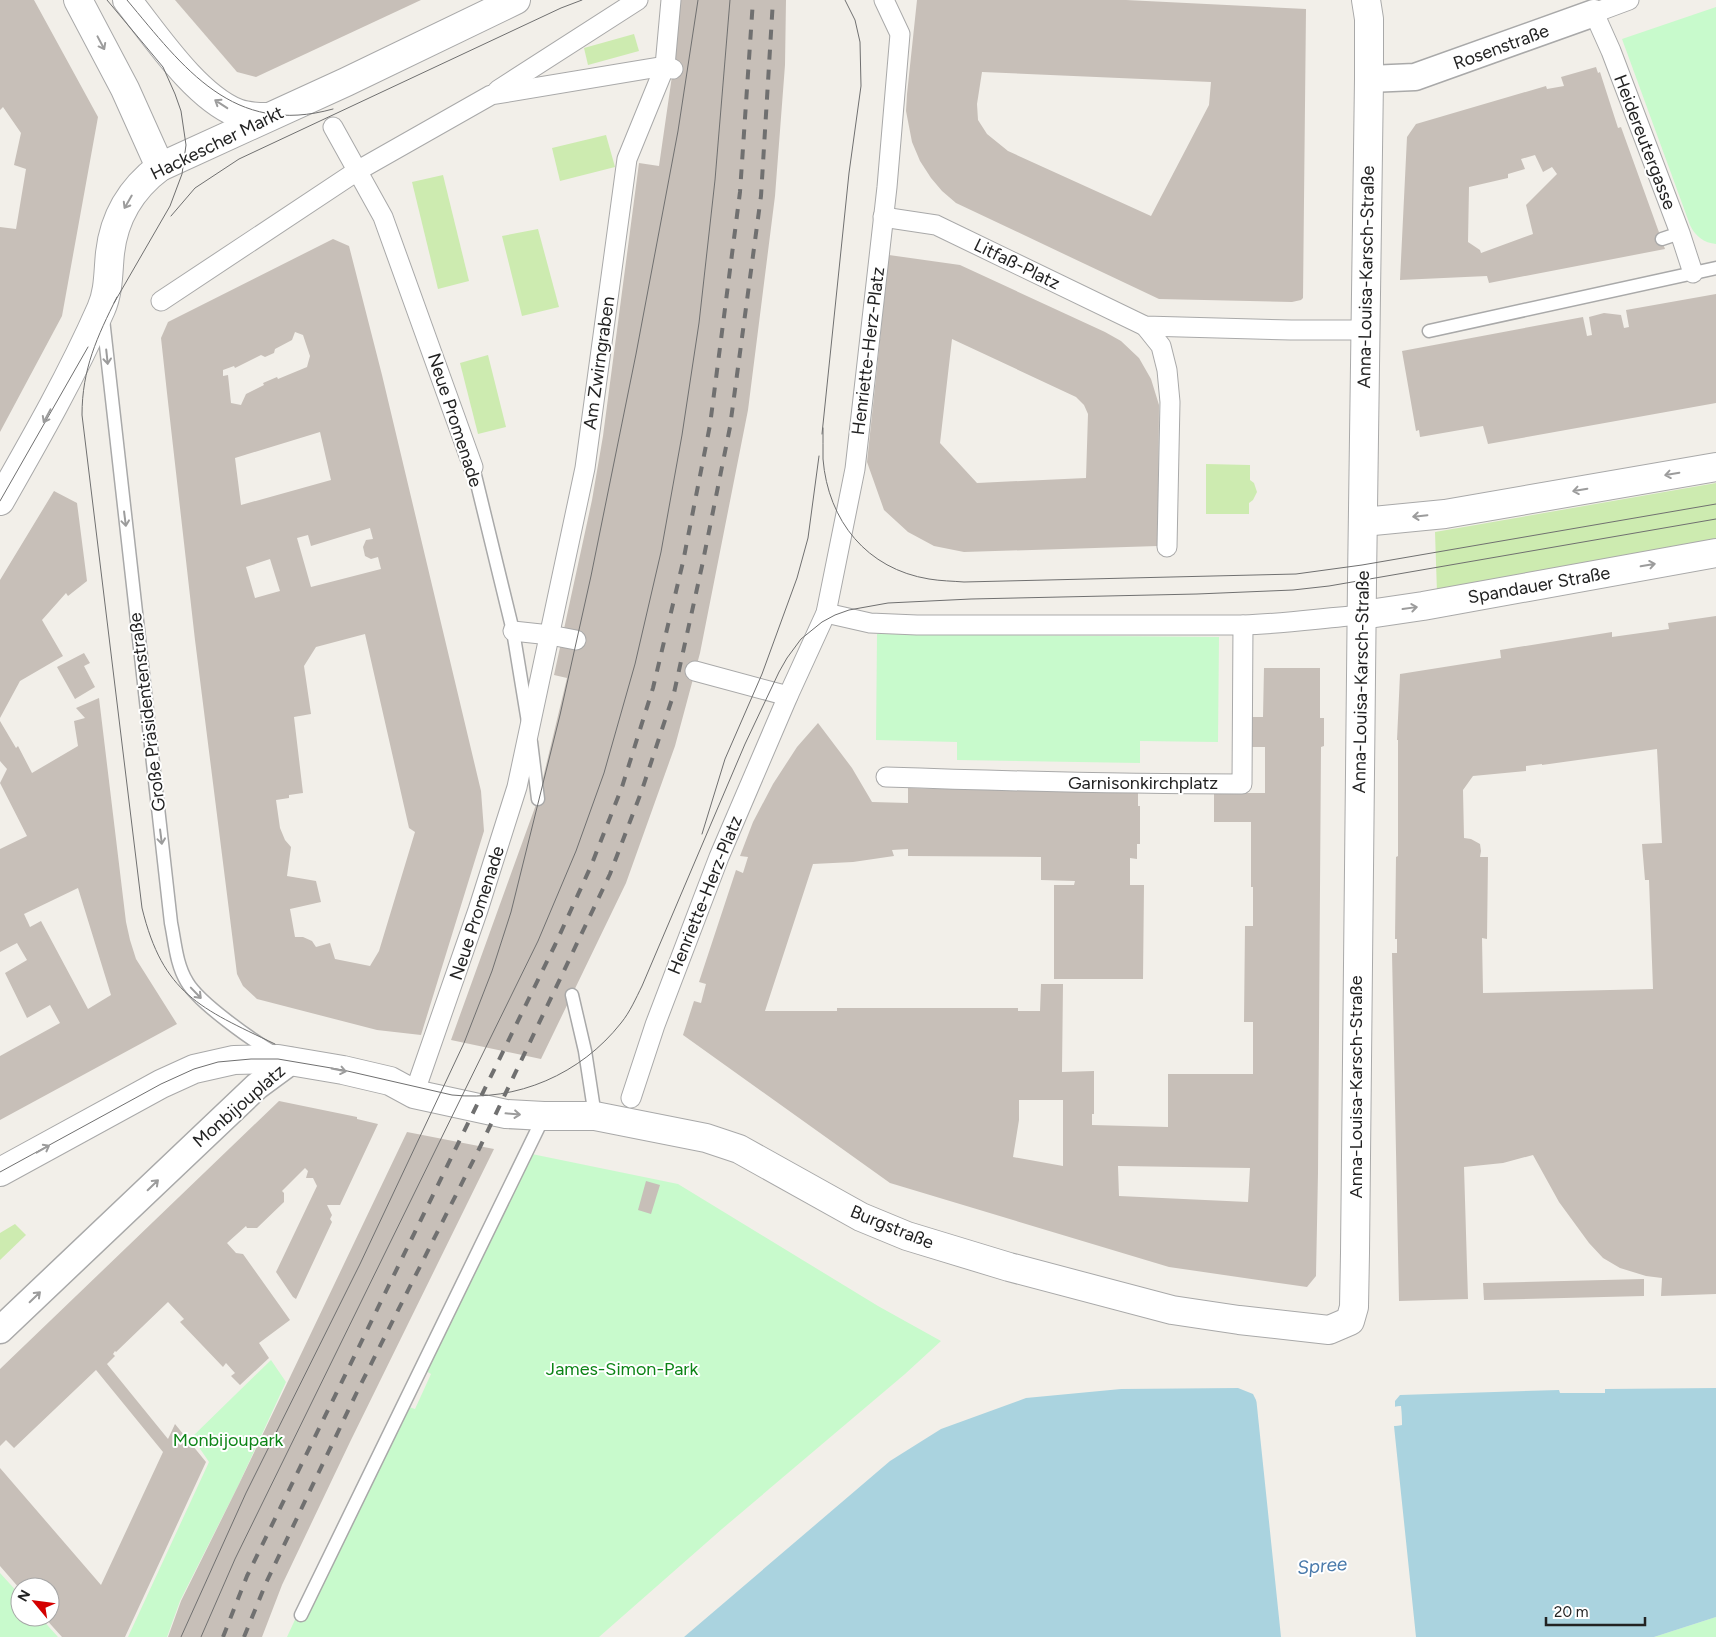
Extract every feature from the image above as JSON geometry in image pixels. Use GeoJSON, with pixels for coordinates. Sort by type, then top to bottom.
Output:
{"type":"FeatureCollection","features":[{"type":"Feature","properties":{"kind":"street"},"geometry":{"type":"LineString","coordinates":[[78,0],[125,89],[160,167]]}},
{"type":"Feature","properties":{"kind":"street"},"geometry":{"type":"LineString","coordinates":[[127,0],[188,74],[213,99],[240,114],[252,117],[267,117]]}},
{"type":"Feature","properties":{"kind":"street","name":"Hackescher Markt"},"geometry":{"type":"LineString","coordinates":[[0,500],[21,465],[101,309],[108,287],[112,242],[118,220],[137,187],[144,179],[160,167],[516,0]]}},
{"type":"Feature","properties":{"kind":"street"},"geometry":{"type":"LineString","coordinates":[[162,301],[357,171],[491,95],[638,0]]}},
{"type":"Feature","properties":{"kind":"street","name":"Am Zwirngraben"},"geometry":{"type":"LineString","coordinates":[[529,729],[585,468],[627,159],[669,67],[671,0]]}},
{"type":"Feature","properties":{"kind":"street","name":"Henriette-Herz-Platz"},"geometry":{"type":"LineString","coordinates":[[631,1098],[655,1025],[719,857],[826,613],[855,469],[883,217],[900,34],[884,0]]}},
{"type":"Feature","properties":{"kind":"street","name":"Rosenstraße"},"geometry":{"type":"LineString","coordinates":[[1369,79],[1415,77],[1629,0]]}},
{"type":"Feature","properties":{"kind":"street","name":"Anna-Louisa-Karsch-Straße"},"geometry":{"type":"LineString","coordinates":[[1329,1330],[1350,1321],[1354,1307],[1369,79],[1368,9]]}},
{"type":"Feature","properties":{"kind":"street","name":"Heidereutergasse"},"geometry":{"type":"LineString","coordinates":[[1594,12],[1611,51],[1680,233],[1693,273]]}},
{"type":"Feature","properties":{"kind":"street"},"geometry":{"type":"LineString","coordinates":[[491,95],[669,67]]}},
{"type":"Feature","properties":{"kind":"street","name":"Neue Promenade"},"geometry":{"type":"LineString","coordinates":[[333,127],[383,217],[473,468]]}},
{"type":"Feature","properties":{"kind":"street","name":"Litfaß-Platz"},"geometry":{"type":"LineString","coordinates":[[883,217],[936,225],[1146,326],[1365,330]]}},
{"type":"Feature","properties":{"kind":"street","name":"Litfaß-Platz"},"geometry":{"type":"LineString","coordinates":[[1146,326],[1161,346],[1167,370],[1170,402],[1166,547]]}},
{"type":"Feature","properties":{"kind":"street"},"geometry":{"type":"LineString","coordinates":[[1363,522],[1445,514],[1716,467]]}},
{"type":"Feature","properties":{"kind":"street","name":"Spandauer Straße"},"geometry":{"type":"LineString","coordinates":[[1362,615],[1423,606],[1716,553]]}},
{"type":"Feature","properties":{"kind":"street"},"geometry":{"type":"LineString","coordinates":[[826,613],[870,623],[917,625],[1243,625],[1280,624],[1329,617],[1362,615]]}},
{"type":"Feature","properties":{"kind":"street","name":"Garnisonkirchplatz"},"geometry":{"type":"LineString","coordinates":[[886,777],[1016,782],[1242,784],[1243,625]]}},
{"type":"Feature","properties":{"kind":"street"},"geometry":{"type":"LineString","coordinates":[[513,631],[576,640]]}},
{"type":"Feature","properties":{"kind":"street"},"geometry":{"type":"LineString","coordinates":[[695,671],[788,696]]}},
{"type":"Feature","properties":{"kind":"street","name":"Neue Promenade"},"geometry":{"type":"LineString","coordinates":[[414,1094],[494,865],[517,787],[529,729]]}},
{"type":"Feature","properties":{"kind":"street","name":"Monbijouplatz"},"geometry":{"type":"LineString","coordinates":[[0,1172],[161,1084],[194,1069],[234,1060],[265,1058],[291,1061]]}},
{"type":"Feature","properties":{"kind":"street","name":"Burgstraße"},"geometry":{"type":"LineString","coordinates":[[291,1061],[390,1081],[414,1094],[506,1114],[595,1116],[706,1138],[739,1149],[861,1217],[907,1236],[1009,1267],[1172,1310],[1329,1330]]}},
{"type":"Feature","properties":{"kind":"street","name":"Monbijouplatz"},"geometry":{"type":"LineString","coordinates":[[0,1330],[257,1086],[291,1061]]}},
{"type":"Feature","properties":{"kind":"lane"},"geometry":{"type":"LineString","coordinates":[[1662,239],[1680,233]]}},
{"type":"Feature","properties":{"kind":"lane"},"geometry":{"type":"LineString","coordinates":[[1429,331],[1716,268]]}},
{"type":"Feature","properties":{"kind":"lane","name":"Große Präsidentenstraße"},"geometry":{"type":"LineString","coordinates":[[101,309],[171,923],[180,968],[187,983],[200,997],[264,1048],[291,1061]]}},
{"type":"Feature","properties":{"kind":"lane","name":"Neue Promenade"},"geometry":{"type":"LineString","coordinates":[[473,468],[513,631],[538,799]]}},
{"type":"Feature","properties":{"kind":"lane"},"geometry":{"type":"LineString","coordinates":[[572,995],[585,1051],[595,1116]]}},
{"type":"Feature","properties":{"kind":"lane"},"geometry":{"type":"LineString","coordinates":[[301,1615],[544,1116]]}},
{"type":"Feature","properties":{"kind":"green space"},"geometry":{"type":"Polygon","coordinates":[[[1716,7],[1716,244],[1700,238],[1690,225],[1622,39],[1716,7]]]}},
{"type":"Feature","properties":{"kind":"green space"},"geometry":{"type":"Polygon","coordinates":[[[634,34],[639,51],[588,65],[584,48],[634,34]]]}},
{"type":"Feature","properties":{"kind":"green space"},"geometry":{"type":"Polygon","coordinates":[[[606,135],[615,167],[560,181],[552,148],[606,135]]]}},
{"type":"Feature","properties":{"kind":"green space"},"geometry":{"type":"Polygon","coordinates":[[[443,175],[469,281],[438,289],[412,182],[443,175]]]}},
{"type":"Feature","properties":{"kind":"green space"},"geometry":{"type":"Polygon","coordinates":[[[538,229],[559,307],[522,316],[502,236],[538,229]]]}},
{"type":"Feature","properties":{"kind":"green space"},"geometry":{"type":"Polygon","coordinates":[[[488,355],[506,427],[478,434],[460,363],[488,355]]]}},
{"type":"Feature","properties":{"kind":"green space"},"geometry":{"type":"Polygon","coordinates":[[[1206,464],[1250,465],[1250,480],[1254,483],[1257,492],[1249,503],[1249,514],[1206,514],[1206,464]]]}},
{"type":"Feature","properties":{"kind":"green space"},"geometry":{"type":"Polygon","coordinates":[[[1716,483],[1716,545],[1437,593],[1435,532],[1716,483]]]}},
{"type":"Feature","properties":{"kind":"green space"},"geometry":{"type":"Polygon","coordinates":[[[877,634],[1219,637],[1218,742],[1140,741],[1140,763],[957,760],[957,742],[876,740],[877,634]]]}},
{"type":"Feature","properties":{"kind":"green space","name":"James-Simon-Park"},"geometry":{"type":"Polygon","coordinates":[[[522,1152],[678,1184],[878,1306],[941,1341],[599,1637],[287,1637],[329,1546],[399,1404],[415,1409],[431,1374],[416,1365],[522,1152]]]}},
{"type":"Feature","properties":{"kind":"green space"},"geometry":{"type":"Polygon","coordinates":[[[15,1224],[26,1235],[0,1260],[0,1233],[15,1224]]]}},
{"type":"Feature","properties":{"kind":"green space","name":"Monbijoupark"},"geometry":{"type":"Polygon","coordinates":[[[271,1360],[286,1382],[238,1486],[180,1601],[167,1637],[128,1637],[209,1462],[192,1437],[271,1360]]]}},
{"type":"Feature","properties":{"kind":"green space"},"geometry":{"type":"Polygon","coordinates":[[[0,1573],[10,1584],[10,1627],[49,1627],[58,1637],[0,1637],[0,1573]]]}},
{"type":"Feature","properties":{"kind":"green space"},"geometry":{"type":"Polygon","coordinates":[[[1716,1617],[1716,1637],[1654,1637],[1716,1617]]]}},
{"type":"Feature","properties":{"kind":"water","name":"Spree"},"geometry":{"type":"Polygon","coordinates":[[[1238,1388],[1253,1394],[1260,1408],[1263,1441],[1402,1425],[1401,1406],[1395,1407],[1395,1401],[1400,1395],[1559,1390],[1560,1393],[1605,1393],[1605,1389],[1716,1388],[1716,1617],[1654,1637],[684,1637],[890,1461],[941,1429],[1026,1398],[1121,1389],[1238,1388]]]}},
{"type":"Feature","properties":{"kind":"pier"},"geometry":{"type":"Polygon","coordinates":[[[1256,1397],[1258,1397],[1263,1407],[1265,1439],[1400,1422],[1399,1409],[1393,1407],[1401,1406],[1402,1425],[1394,1426],[1416,1637],[1281,1637],[1256,1397]]]}},
{"type":"Feature","properties":{"kind":"building"},"geometry":{"type":"Polygon","coordinates":[[[0,0],[34,0],[98,117],[62,316],[0,432],[0,227],[16,229],[26,169],[14,165],[21,133],[3,107],[0,110],[0,0]]]}},
{"type":"Feature","properties":{"kind":"building"},"geometry":{"type":"Polygon","coordinates":[[[175,0],[421,0],[256,77],[237,72],[175,0]]]}},
{"type":"Feature","properties":{"kind":"building"},"geometry":{"type":"Polygon","coordinates":[[[679,0],[786,0],[785,65],[775,196],[748,410],[700,653],[675,746],[626,883],[541,1059],[451,1040],[538,799],[567,678],[554,675],[592,500],[603,436],[639,163],[659,166],[673,69],[679,0]]]}},
{"type":"Feature","properties":{"kind":"building"},"geometry":{"type":"Polygon","coordinates":[[[917,0],[1126,0],[1306,9],[1303,298],[1292,302],[1159,299],[956,203],[942,191],[920,161],[912,142],[906,111],[917,0]],[[982,72],[977,104],[978,120],[987,134],[1008,151],[1151,216],[1209,105],[1211,82],[982,72]]]}},
{"type":"Feature","properties":{"kind":"building"},"geometry":{"type":"Polygon","coordinates":[[[1596,67],[1598,73],[1600,72],[1618,128],[1621,127],[1665,249],[1489,283],[1487,276],[1400,280],[1407,137],[1416,124],[1546,86],[1547,89],[1564,86],[1561,77],[1596,67]],[[1535,155],[1521,159],[1525,169],[1508,174],[1508,178],[1469,187],[1468,242],[1480,250],[1481,253],[1533,234],[1526,205],[1557,174],[1552,167],[1543,172],[1535,155]]]}},
{"type":"Feature","properties":{"kind":"building"},"geometry":{"type":"Polygon","coordinates":[[[333,239],[349,246],[382,375],[481,791],[484,831],[421,1035],[377,1030],[257,999],[243,986],[237,974],[195,640],[161,338],[168,322],[333,239]],[[295,332],[292,340],[265,357],[261,355],[235,368],[234,366],[223,370],[223,376],[228,375],[231,403],[241,405],[246,394],[264,385],[263,383],[307,367],[310,356],[303,335],[295,332]],[[320,432],[235,458],[241,505],[331,480],[320,432]],[[370,528],[311,546],[308,535],[297,538],[311,587],[381,569],[378,557],[371,559],[365,556],[363,547],[366,540],[373,539],[370,528]],[[270,559],[246,567],[255,598],[280,591],[270,559]],[[365,634],[316,647],[304,666],[311,714],[294,717],[303,793],[289,795],[289,798],[276,800],[280,828],[285,840],[291,847],[287,876],[316,881],[321,902],[290,909],[295,937],[303,937],[312,941],[316,947],[330,943],[335,959],[370,966],[379,951],[415,832],[409,828],[365,634]]]}},
{"type":"Feature","properties":{"kind":"building"},"geometry":{"type":"Polygon","coordinates":[[[889,255],[960,265],[1105,332],[1121,341],[1139,358],[1151,379],[1159,405],[1158,546],[964,552],[934,546],[908,532],[884,510],[867,462],[889,255]],[[952,339],[940,443],[977,483],[1086,478],[1088,414],[1084,405],[1076,397],[952,339]]]}},
{"type":"Feature","properties":{"kind":"building"},"geometry":{"type":"Polygon","coordinates":[[[1716,294],[1716,403],[1488,444],[1483,426],[1420,437],[1419,430],[1416,431],[1402,351],[1583,317],[1587,336],[1592,335],[1589,317],[1604,313],[1621,315],[1624,328],[1629,327],[1626,310],[1716,294]]]}},
{"type":"Feature","properties":{"kind":"building"},"geometry":{"type":"Polygon","coordinates":[[[54,491],[77,503],[87,581],[68,596],[66,593],[42,620],[63,656],[20,681],[0,718],[0,580],[54,491]]]}},
{"type":"Feature","properties":{"kind":"building"},"geometry":{"type":"Polygon","coordinates":[[[1716,616],[1716,1294],[1661,1296],[1662,1278],[1646,1276],[1620,1268],[1603,1258],[1589,1243],[1559,1202],[1533,1155],[1503,1163],[1464,1167],[1468,1299],[1399,1301],[1392,953],[1397,953],[1397,939],[1395,939],[1396,857],[1398,856],[1397,740],[1400,674],[1501,658],[1500,650],[1612,632],[1612,637],[1669,629],[1668,623],[1716,616]],[[1657,749],[1526,766],[1526,771],[1473,776],[1463,790],[1464,838],[1471,839],[1480,844],[1480,857],[1488,857],[1487,939],[1482,938],[1483,993],[1653,989],[1649,880],[1645,880],[1642,844],[1662,843],[1657,749]]]}},
{"type":"Feature","properties":{"kind":"building"},"geometry":{"type":"Polygon","coordinates":[[[84,653],[90,663],[84,666],[95,687],[75,699],[57,667],[84,653]]]}},
{"type":"Feature","properties":{"kind":"building"},"geometry":{"type":"Polygon","coordinates":[[[1264,668],[1320,668],[1320,718],[1324,718],[1324,746],[1321,747],[1316,1276],[1307,1287],[1169,1267],[890,1183],[683,1035],[694,1001],[701,1003],[706,984],[699,982],[736,870],[743,873],[748,857],[740,856],[753,822],[773,784],[797,747],[818,723],[852,768],[872,802],[908,803],[908,788],[938,789],[938,781],[1138,792],[1140,844],[1137,844],[1137,859],[1130,858],[1130,885],[1144,885],[1143,979],[1054,979],[1054,885],[1074,885],[1075,881],[1041,880],[1041,857],[908,856],[908,849],[892,850],[894,856],[853,862],[813,864],[765,1011],[837,1011],[837,1008],[1018,1008],[1018,1011],[1040,1011],[1041,984],[1063,984],[1062,1072],[1094,1071],[1094,1114],[1092,1114],[1092,1125],[1168,1127],[1168,1074],[1253,1074],[1253,1022],[1244,1022],[1245,926],[1253,926],[1251,822],[1214,822],[1214,793],[1265,793],[1265,747],[1251,747],[1251,717],[1263,717],[1264,668]],[[1019,1100],[1019,1120],[1013,1157],[1063,1166],[1063,1100],[1019,1100]],[[1118,1166],[1119,1196],[1248,1202],[1250,1168],[1118,1166]]]}},
{"type":"Feature","properties":{"kind":"building"},"geometry":{"type":"Polygon","coordinates":[[[99,698],[126,922],[130,940],[136,959],[177,1024],[0,1120],[0,1056],[60,1023],[50,1005],[27,1018],[5,973],[27,960],[17,943],[0,952],[0,849],[27,836],[0,783],[7,769],[0,761],[0,721],[16,748],[18,746],[32,773],[78,746],[74,721],[85,718],[76,708],[99,698]],[[78,888],[24,914],[30,927],[41,921],[88,1009],[111,995],[78,888]]]}},
{"type":"Feature","properties":{"kind":"building"},"geometry":{"type":"Polygon","coordinates":[[[279,1101],[357,1117],[357,1119],[378,1124],[340,1205],[327,1205],[332,1215],[330,1219],[332,1222],[296,1299],[276,1272],[317,1186],[313,1178],[306,1178],[308,1171],[305,1168],[282,1191],[284,1193],[284,1202],[257,1228],[247,1228],[246,1226],[227,1243],[236,1253],[243,1254],[290,1320],[259,1343],[269,1358],[240,1385],[231,1376],[235,1373],[226,1363],[223,1367],[180,1322],[184,1319],[168,1302],[115,1351],[113,1354],[115,1356],[107,1364],[168,1439],[175,1424],[206,1462],[125,1637],[62,1637],[53,1627],[60,1627],[60,1577],[10,1578],[0,1566],[0,1468],[101,1585],[163,1452],[96,1370],[14,1448],[6,1440],[0,1446],[0,1369],[279,1101]]]}},
{"type":"Feature","properties":{"kind":"building"},"geometry":{"type":"Polygon","coordinates":[[[407,1132],[494,1149],[282,1585],[262,1637],[168,1637],[181,1601],[407,1132]]]}},
{"type":"Feature","properties":{"kind":"building"},"geometry":{"type":"Polygon","coordinates":[[[646,1181],[660,1185],[651,1214],[638,1210],[646,1181]]]}},
{"type":"Feature","properties":{"kind":"building"},"geometry":{"type":"Polygon","coordinates":[[[1644,1279],[1644,1296],[1484,1300],[1483,1283],[1644,1279]]]}},
{"type":"Feature","properties":{"kind":"tram line"},"geometry":{"type":"LineString","coordinates":[[107,0],[163,67],[181,111],[186,145],[182,174],[170,206],[114,303]]}},
{"type":"Feature","properties":{"kind":"tram line"},"geometry":{"type":"LineString","coordinates":[[127,0],[169,50],[191,72],[214,90],[239,105],[267,113],[298,115],[333,109]]}},
{"type":"Feature","properties":{"kind":"tram line"},"geometry":{"type":"LineString","coordinates":[[171,216],[195,188],[239,159],[561,8],[582,0]]}},
{"type":"Feature","properties":{"kind":"tram line"},"geometry":{"type":"LineString","coordinates":[[181,1637],[246,1493],[360,1264],[464,1043],[492,971],[511,912],[560,715],[591,576],[636,354],[678,131],[698,0]]}},
{"type":"Feature","properties":{"kind":"tram line"},"geometry":{"type":"LineString","coordinates":[[201,1637],[235,1559],[538,941],[576,851],[604,773],[635,664],[661,552],[682,435],[699,323],[715,180],[730,0]]}},
{"type":"Feature","properties":{"kind":"tram line"},"geometry":{"type":"LineString","coordinates":[[822,434],[849,173],[861,86],[860,42],[855,20],[845,0]]}},
{"type":"Feature","properties":{"kind":"tram line"},"geometry":{"type":"LineString","coordinates":[[117,297],[92,354],[85,383],[82,415],[142,908],[161,960],[188,995],[205,1008],[226,1020],[275,1044]]}},
{"type":"Feature","properties":{"kind":"tram line"},"geometry":{"type":"LineString","coordinates":[[0,501],[88,347]]}},
{"type":"Feature","properties":{"kind":"tram line"},"geometry":{"type":"LineString","coordinates":[[823,428],[823,459],[826,482],[842,522],[870,553],[887,565],[907,574],[942,581],[1296,574],[1362,565],[1716,504]]}},
{"type":"Feature","properties":{"kind":"tram line"},"geometry":{"type":"LineString","coordinates":[[702,834],[725,759],[762,674],[797,578],[808,538],[819,456]]}},
{"type":"Feature","properties":{"kind":"tram line"},"geometry":{"type":"LineString","coordinates":[[0,1172],[161,1084],[194,1069],[218,1062],[278,1059],[343,1070],[452,1095],[476,1096],[500,1094],[546,1081],[587,1057],[621,1023],[642,986],[745,744],[779,672],[801,639],[822,622],[835,615],[849,610],[888,603],[1293,590],[1329,586],[1716,519]]}},
{"type":"Feature","properties":{"kind":"railway"},"geometry":{"type":"LineString","coordinates":[[223,1637],[247,1576],[555,945],[591,866],[622,787],[653,688],[683,562],[710,425],[740,192],[753,0]]}},
{"type":"Feature","properties":{"kind":"railway"},"geometry":{"type":"LineString","coordinates":[[244,1637],[266,1583],[357,1392],[480,1147],[610,874],[642,790],[674,693],[730,427],[761,196],[773,0]]}}]}
